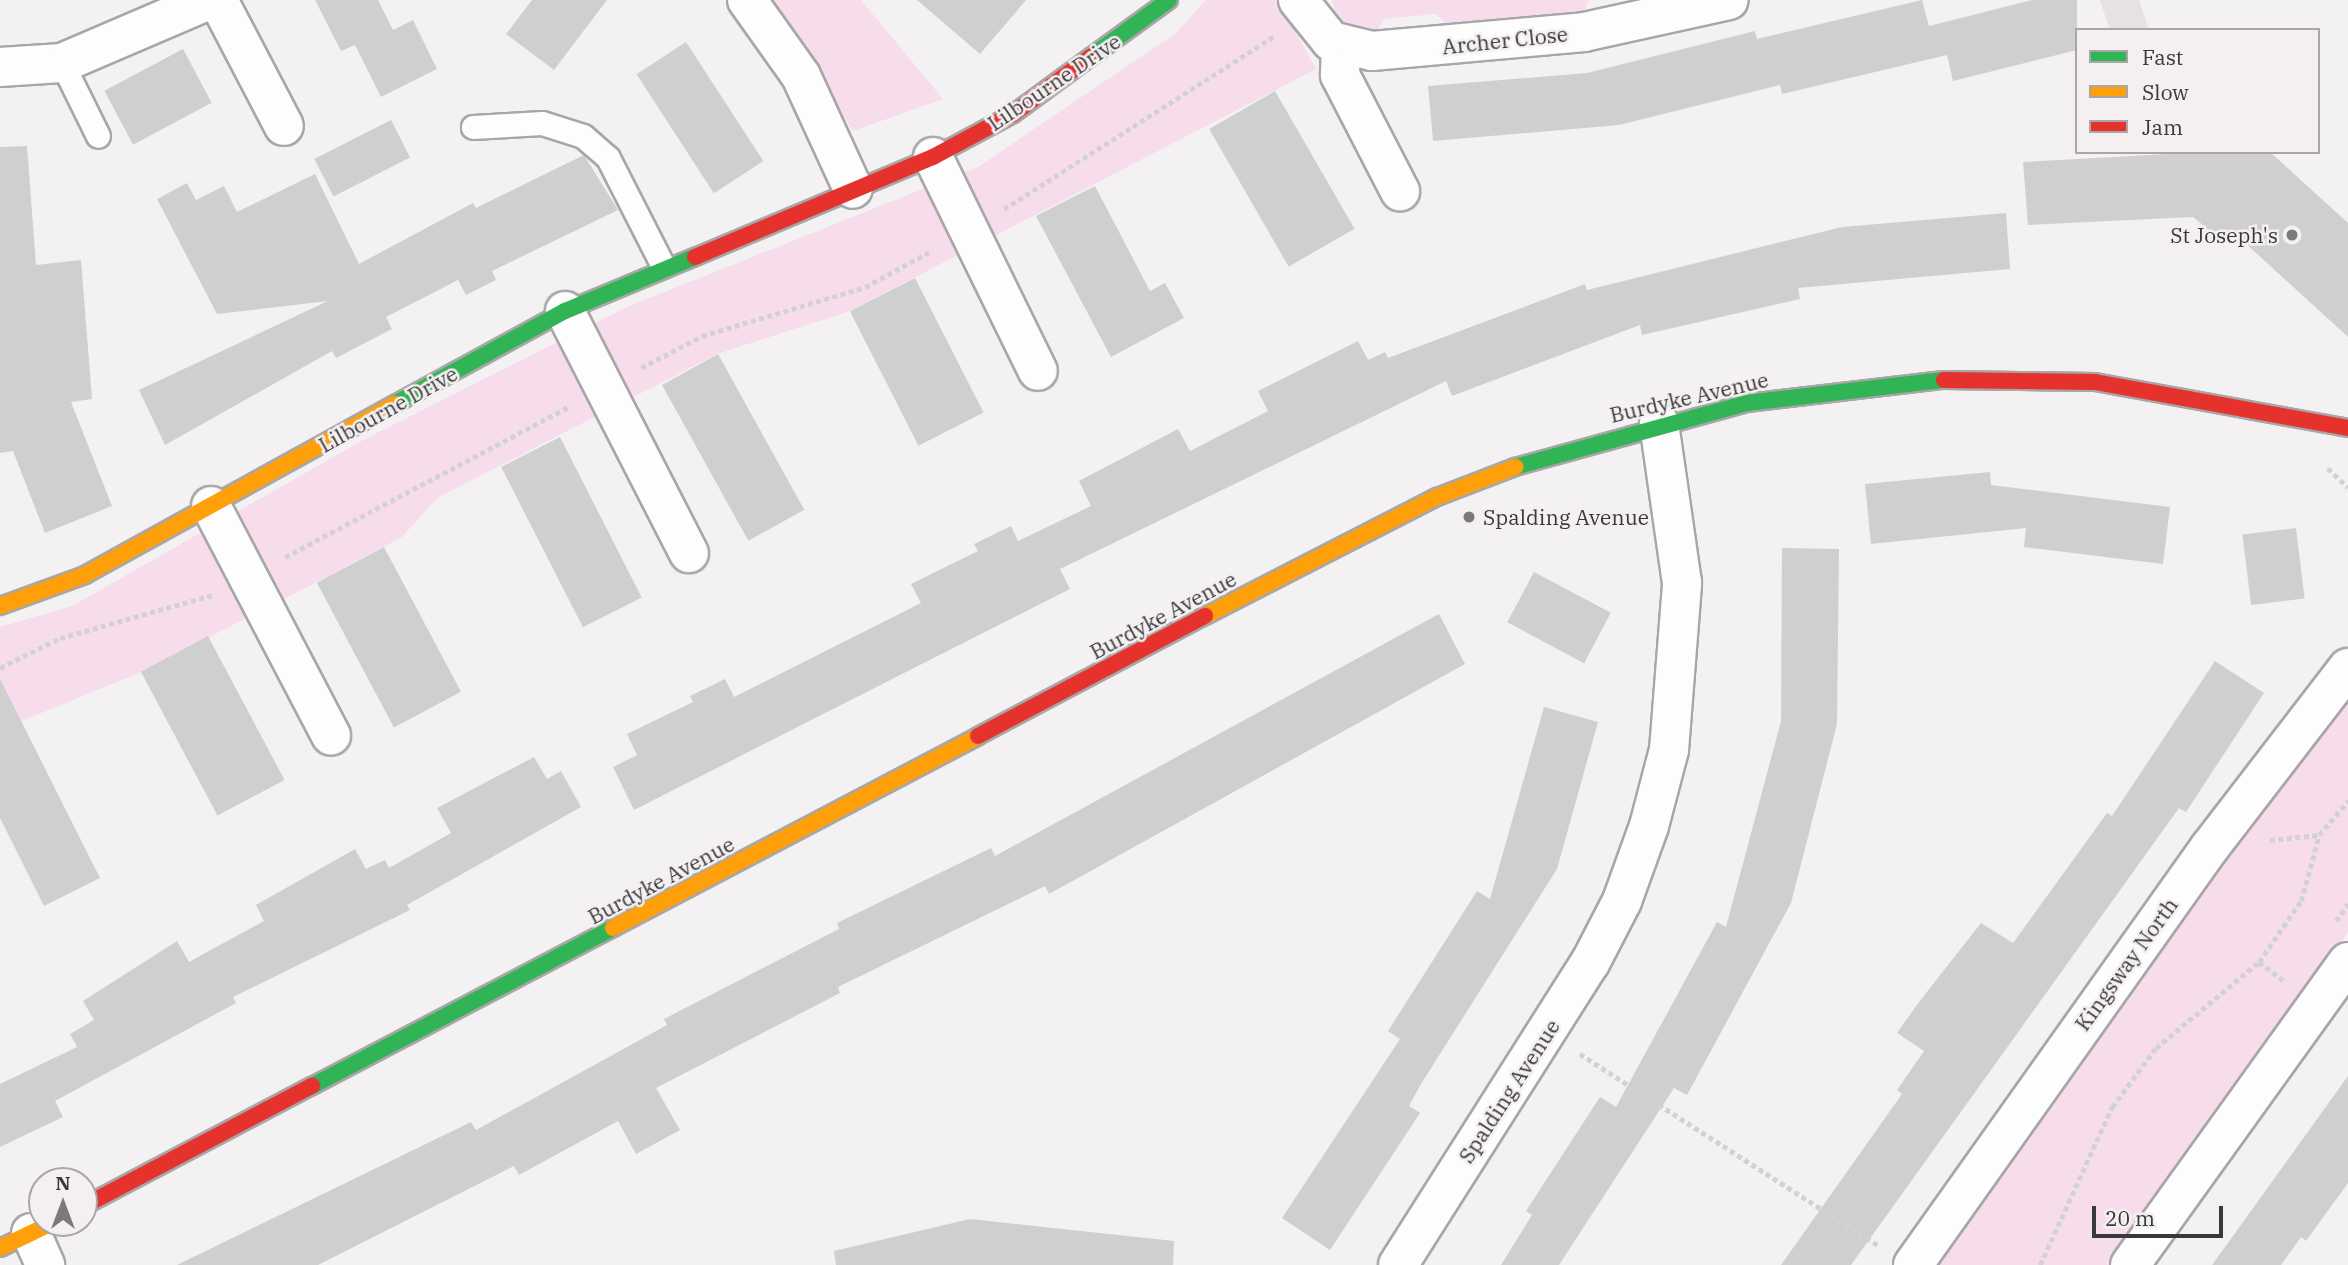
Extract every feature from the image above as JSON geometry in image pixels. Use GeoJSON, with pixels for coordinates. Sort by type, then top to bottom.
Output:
{"type":"FeatureCollection","features":[{"type":"Feature","properties":{"kind":"street"},"geometry":{"type":"LineString","coordinates":[[0,67],[62,63],[209,0]]}},
{"type":"Feature","properties":{"kind":"street"},"geometry":{"type":"LineString","coordinates":[[218,0],[284,126]]}},
{"type":"Feature","properties":{"kind":"street"},"geometry":{"type":"LineString","coordinates":[[747,0],[802,76],[853,189]]}},
{"type":"Feature","properties":{"kind":"street","name":"Lilbourne Drive"},"geometry":{"type":"LineString","coordinates":[[0,606],[85,575],[565,311],[663,266],[933,157],[1013,114],[1169,0]]}},
{"type":"Feature","properties":{"kind":"street","name":"Archer Close"},"geometry":{"type":"LineString","coordinates":[[1341,45],[1411,50],[1584,32],[1730,0]]}},
{"type":"Feature","properties":{"kind":"street"},"geometry":{"type":"LineString","coordinates":[[1303,7],[1341,45],[1340,75],[1400,191]]}},
{"type":"Feature","properties":{"kind":"street"},"geometry":{"type":"LineString","coordinates":[[933,157],[1038,371]]}},
{"type":"Feature","properties":{"kind":"street"},"geometry":{"type":"LineString","coordinates":[[565,311],[688,554]]}},
{"type":"Feature","properties":{"kind":"street","name":"Burdyke Avenue"},"geometry":{"type":"LineString","coordinates":[[98,1199],[1437,497],[1540,457],[1659,423],[1831,387],[2008,376],[2188,394],[2348,428]]}},
{"type":"Feature","properties":{"kind":"street","name":"Spalding Avenue"},"geometry":{"type":"LineString","coordinates":[[1398,1265],[1547,1032],[1622,901],[1669,750],[1682,583],[1659,423]]}},
{"type":"Feature","properties":{"kind":"street"},"geometry":{"type":"LineString","coordinates":[[211,506],[331,736]]}},
{"type":"Feature","properties":{"kind":"street","name":"Kingsway North"},"geometry":{"type":"LineString","coordinates":[[1899,1258],[2348,668]]}},
{"type":"Feature","properties":{"kind":"street"},"geometry":{"type":"LineString","coordinates":[[2130,1265],[2348,962]]}},
{"type":"Feature","properties":{"kind":"lane"},"geometry":{"type":"LineString","coordinates":[[62,63],[98,136]]}},
{"type":"Feature","properties":{"kind":"lane"},"geometry":{"type":"LineString","coordinates":[[472,127],[542,123],[583,136],[608,158],[663,266]]}},
{"type":"Feature","properties":{"kind":"path"},"geometry":{"type":"LineString","coordinates":[[0,668],[60,638],[208,598],[702,336],[865,287],[968,232],[1303,7]]}},
{"type":"Feature","properties":{"kind":"path"},"geometry":{"type":"LineString","coordinates":[[2040,1265],[2112,1107],[2156,1048],[2259,962],[2301,901],[2319,835],[2348,801]]}},
{"type":"Feature","properties":{"kind":"path"},"geometry":{"type":"LineString","coordinates":[[2210,847],[2319,835]]}},
{"type":"Feature","properties":{"kind":"path"},"geometry":{"type":"LineString","coordinates":[[1547,1032],[1899,1258]]}},
{"type":"Feature","properties":{"kind":"shaded area"},"geometry":{"type":"Polygon","coordinates":[[[771,0],[861,0],[943,99],[853,131],[771,0]]]}},
{"type":"Feature","properties":{"kind":"shaded area"},"geometry":{"type":"Polygon","coordinates":[[[1206,0],[1278,0],[1316,69],[850,311],[717,354],[437,498],[402,537],[317,582],[141,672],[0,730],[0,627],[72,606],[363,440],[627,307],[978,167],[1176,33],[1206,0]]]}},
{"type":"Feature","properties":{"kind":"shaded area"},"geometry":{"type":"Polygon","coordinates":[[[1332,0],[1589,0],[1584,11],[1466,23],[1457,33],[1436,14],[1384,19],[1377,32],[1362,31],[1337,20],[1332,0]]]}},
{"type":"Feature","properties":{"kind":"shaded area"},"geometry":{"type":"Polygon","coordinates":[[[2100,0],[2139,0],[2148,28],[2109,28],[2100,0]]]}},
{"type":"Feature","properties":{"kind":"shaded area"},"geometry":{"type":"Polygon","coordinates":[[[2348,694],[2348,932],[2112,1265],[1933,1265],[2348,694]]]}},
{"type":"Feature","properties":{"kind":"building"},"geometry":{"type":"Polygon","coordinates":[[[315,0],[378,0],[393,30],[413,20],[437,69],[381,97],[355,45],[341,51],[315,0]]]}},
{"type":"Feature","properties":{"kind":"building"},"geometry":{"type":"Polygon","coordinates":[[[532,0],[607,0],[554,70],[506,34],[532,0]]]}},
{"type":"Feature","properties":{"kind":"building"},"geometry":{"type":"Polygon","coordinates":[[[917,0],[1026,0],[980,54],[917,0]]]}},
{"type":"Feature","properties":{"kind":"building"},"geometry":{"type":"Polygon","coordinates":[[[1922,0],[1929,26],[2032,0],[2077,0],[2075,50],[1953,81],[1947,55],[1782,94],[1780,85],[1619,125],[1433,141],[1428,86],[1587,73],[1755,31],[1757,39],[1922,0]]]}},
{"type":"Feature","properties":{"kind":"building"},"geometry":{"type":"Polygon","coordinates":[[[686,42],[763,161],[714,193],[637,74],[686,42]]]}},
{"type":"Feature","properties":{"kind":"building"},"geometry":{"type":"Polygon","coordinates":[[[183,49],[212,103],[133,145],[104,91],[183,49]]]}},
{"type":"Feature","properties":{"kind":"building"},"geometry":{"type":"Polygon","coordinates":[[[1275,91],[1354,229],[1289,267],[1209,129],[1275,91]]]}},
{"type":"Feature","properties":{"kind":"building"},"geometry":{"type":"Polygon","coordinates":[[[391,120],[410,157],[333,196],[314,159],[391,120]]]}},
{"type":"Feature","properties":{"kind":"building"},"geometry":{"type":"Polygon","coordinates":[[[27,146],[36,265],[81,260],[92,399],[71,402],[112,506],[45,533],[13,451],[0,453],[0,147],[27,146]]]}},
{"type":"Feature","properties":{"kind":"building","name":"St Joseph's"},"geometry":{"type":"Polygon","coordinates":[[[2167,154],[2272,154],[2348,223],[2348,337],[2231,230],[2221,240],[2193,217],[2028,225],[2023,162],[2167,154]]]}},
{"type":"Feature","properties":{"kind":"building"},"geometry":{"type":"Polygon","coordinates":[[[584,155],[618,210],[492,271],[496,280],[466,295],[458,280],[386,317],[392,329],[336,358],[332,351],[165,445],[139,390],[328,301],[217,314],[157,199],[187,183],[196,200],[224,186],[237,212],[315,174],[359,264],[473,203],[476,208],[584,155]]]}},
{"type":"Feature","properties":{"kind":"building"},"geometry":{"type":"Polygon","coordinates":[[[1095,186],[1150,291],[1165,283],[1184,318],[1111,357],[1036,216],[1095,186]]]}},
{"type":"Feature","properties":{"kind":"building"},"geometry":{"type":"Polygon","coordinates":[[[2006,213],[2010,269],[1798,288],[1800,299],[1642,335],[1640,325],[1452,396],[1446,381],[1060,569],[1070,589],[634,810],[613,767],[637,755],[627,734],[693,702],[690,696],[725,679],[734,697],[921,603],[911,584],[978,551],[974,544],[1011,526],[1018,541],[1091,506],[1079,481],[1178,429],[1190,451],[1268,411],[1258,391],[1358,341],[1368,360],[1385,352],[1388,358],[1585,284],[1587,290],[1842,227],[2006,213]]]}},
{"type":"Feature","properties":{"kind":"building"},"geometry":{"type":"Polygon","coordinates":[[[915,278],[984,413],[919,446],[850,311],[915,278]]]}},
{"type":"Feature","properties":{"kind":"building"},"geometry":{"type":"Polygon","coordinates":[[[718,354],[804,510],[748,541],[662,385],[718,354]]]}},
{"type":"Feature","properties":{"kind":"building"},"geometry":{"type":"Polygon","coordinates":[[[560,437],[642,597],[583,627],[501,467],[560,437]]]}},
{"type":"Feature","properties":{"kind":"building"},"geometry":{"type":"Polygon","coordinates":[[[1990,472],[1991,485],[2170,507],[2163,564],[2024,547],[2026,528],[1871,544],[1865,484],[1990,472]]]}},
{"type":"Feature","properties":{"kind":"building"},"geometry":{"type":"Polygon","coordinates":[[[2296,528],[2305,598],[2251,605],[2242,535],[2296,528]]]}},
{"type":"Feature","properties":{"kind":"building"},"geometry":{"type":"Polygon","coordinates":[[[384,547],[461,692],[394,727],[317,583],[384,547]]]}},
{"type":"Feature","properties":{"kind":"building"},"geometry":{"type":"Polygon","coordinates":[[[1782,548],[1839,549],[1837,724],[1791,903],[1687,1095],[1674,1088],[1559,1265],[1501,1265],[1532,1215],[1526,1211],[1600,1097],[1616,1107],[1717,922],[1726,927],[1781,721],[1782,548]]]}},
{"type":"Feature","properties":{"kind":"building"},"geometry":{"type":"Polygon","coordinates":[[[1534,572],[1611,613],[1584,663],[1507,622],[1534,572]]]}},
{"type":"Feature","properties":{"kind":"building"},"geometry":{"type":"Polygon","coordinates":[[[1439,614],[1465,664],[1049,894],[1045,886],[838,987],[840,993],[656,1088],[680,1130],[636,1154],[618,1121],[519,1175],[514,1166],[318,1265],[177,1265],[471,1122],[476,1130],[667,1025],[664,1019],[839,929],[837,923],[991,848],[995,856],[1439,614]]]}},
{"type":"Feature","properties":{"kind":"building"},"geometry":{"type":"Polygon","coordinates":[[[208,636],[285,780],[217,816],[141,672],[208,636]]]}},
{"type":"Feature","properties":{"kind":"building"},"geometry":{"type":"Polygon","coordinates":[[[2215,661],[2264,693],[2186,812],[2179,808],[1851,1265],[1781,1265],[1902,1094],[1897,1090],[1924,1051],[1897,1033],[1919,1002],[1981,923],[2013,943],[2107,813],[2112,816],[2215,661]]]}},
{"type":"Feature","properties":{"kind":"building"},"geometry":{"type":"Polygon","coordinates":[[[0,679],[100,878],[44,906],[0,818],[0,679]]]}},
{"type":"Feature","properties":{"kind":"building"},"geometry":{"type":"Polygon","coordinates":[[[1544,707],[1598,722],[1557,869],[1421,1084],[1409,1106],[1420,1113],[1330,1250],[1282,1218],[1400,1039],[1388,1031],[1477,891],[1490,899],[1544,707]]]}},
{"type":"Feature","properties":{"kind":"building"},"geometry":{"type":"Polygon","coordinates":[[[534,757],[547,779],[561,771],[581,807],[407,905],[410,910],[233,997],[236,1003],[55,1101],[63,1117],[0,1147],[0,1084],[77,1047],[70,1034],[94,1020],[83,1001],[177,941],[189,962],[264,921],[256,905],[355,849],[366,869],[385,860],[389,868],[451,833],[437,808],[534,757]]]}},
{"type":"Feature","properties":{"kind":"building"},"geometry":{"type":"Polygon","coordinates":[[[2348,1076],[2348,1183],[2306,1241],[2301,1237],[2281,1265],[2212,1265],[2348,1076]]]}},
{"type":"Feature","properties":{"kind":"building"},"geometry":{"type":"Polygon","coordinates":[[[970,1219],[1174,1241],[1173,1265],[836,1265],[834,1251],[970,1219]]]}},
{"type":"Feature","properties":{"kind":"traffic: fast"},"geometry":{"type":"LineString","coordinates":[[1092,56],[1169,0]]}},
{"type":"Feature","properties":{"kind":"traffic: fast"},"geometry":{"type":"LineString","coordinates":[[395,404],[565,311],[695,257]]}},
{"type":"Feature","properties":{"kind":"traffic: fast"},"geometry":{"type":"LineString","coordinates":[[1515,467],[1747,403],[1944,380]]}},
{"type":"Feature","properties":{"kind":"traffic: fast"},"geometry":{"type":"LineString","coordinates":[[312,1086],[613,928]]}},
{"type":"Feature","properties":{"kind":"traffic: slow"},"geometry":{"type":"LineString","coordinates":[[0,606],[85,575],[395,404]]}},
{"type":"Feature","properties":{"kind":"traffic: slow"},"geometry":{"type":"LineString","coordinates":[[1205,616],[1437,497],[1515,467]]}},
{"type":"Feature","properties":{"kind":"traffic: slow"},"geometry":{"type":"LineString","coordinates":[[613,928],[978,736]]}},
{"type":"Feature","properties":{"kind":"traffic: slow"},"geometry":{"type":"LineString","coordinates":[[0,1248],[28,1235]]}},
{"type":"Feature","properties":{"kind":"traffic: jam"},"geometry":{"type":"LineString","coordinates":[[695,257],[933,157],[1013,114],[1092,56]]}},
{"type":"Feature","properties":{"kind":"traffic: jam"},"geometry":{"type":"LineString","coordinates":[[1944,380],[2095,382],[2348,428]]}},
{"type":"Feature","properties":{"kind":"traffic: jam"},"geometry":{"type":"LineString","coordinates":[[978,736],[1205,616]]}},
{"type":"Feature","properties":{"kind":"traffic: jam"},"geometry":{"type":"LineString","coordinates":[[98,1199],[312,1086]]}},
{"type":"Feature","properties":{"kind":"place","name":"St Joseph's"},"geometry":{"type":"Point","coordinates":[2292,235]}},
{"type":"Feature","properties":{"kind":"place","name":"Spalding Avenue"},"geometry":{"type":"Point","coordinates":[1469,517]}}]}
